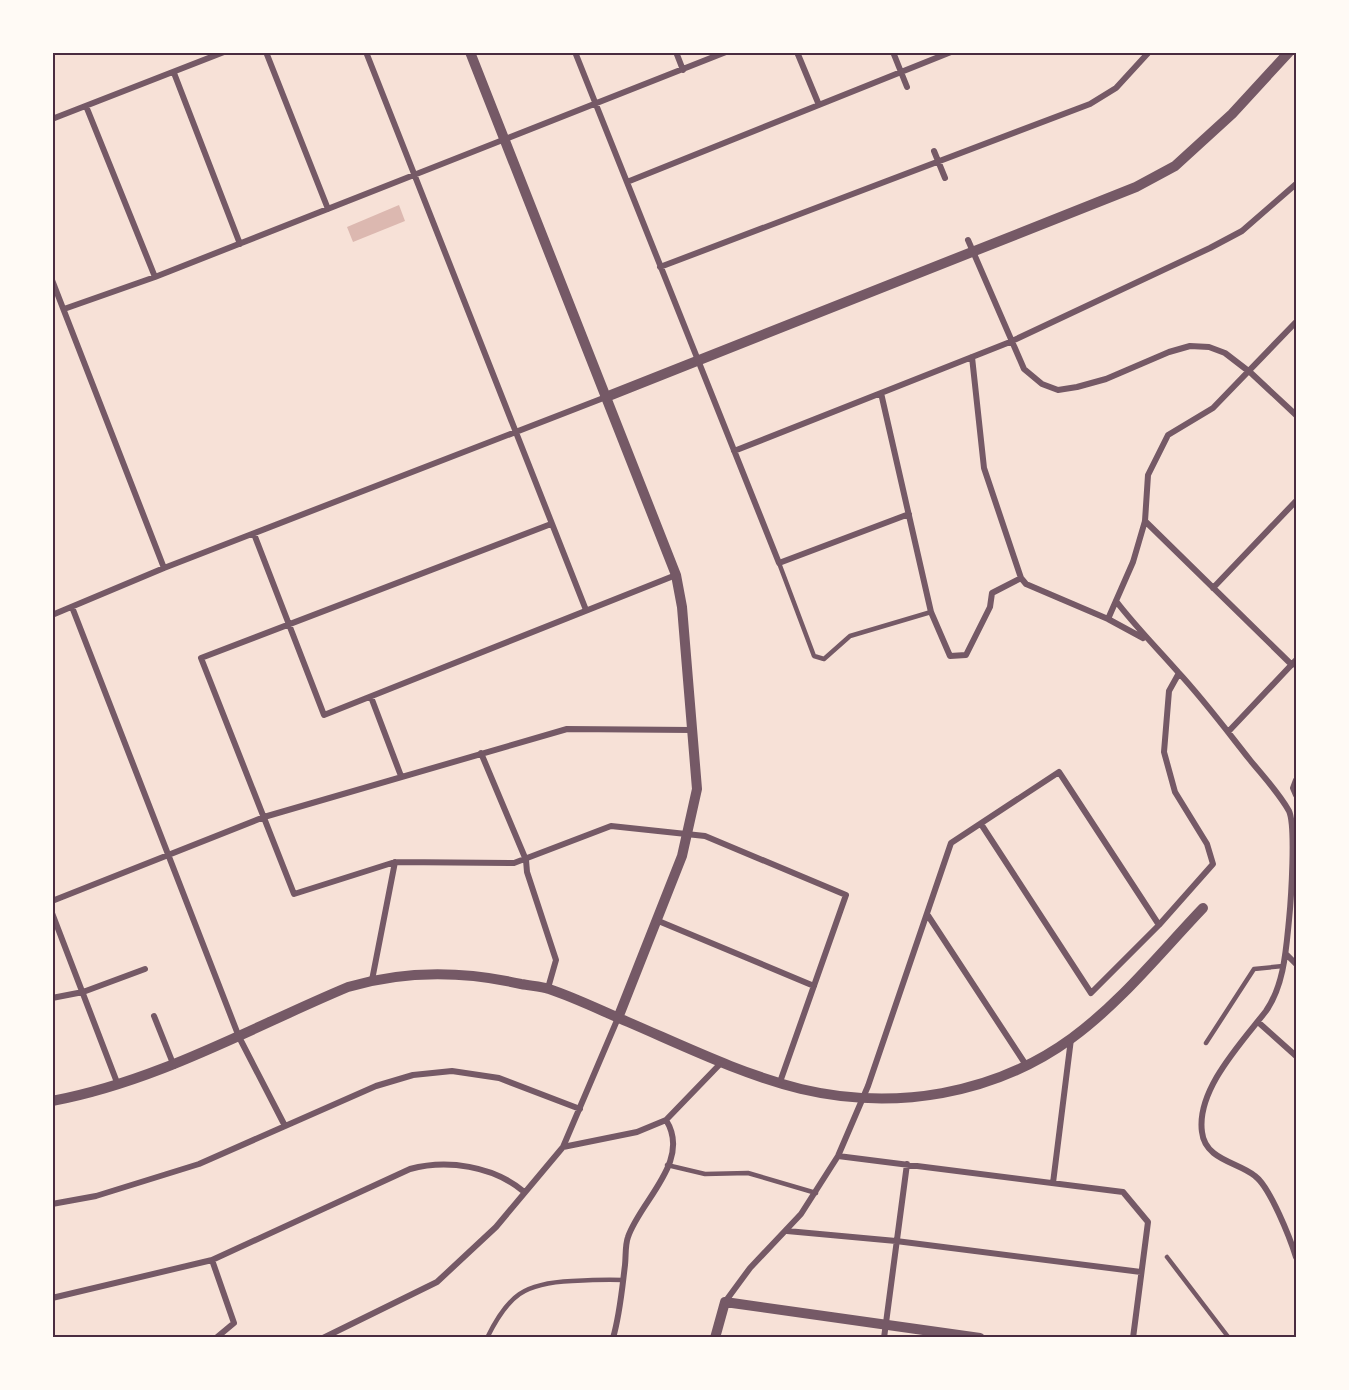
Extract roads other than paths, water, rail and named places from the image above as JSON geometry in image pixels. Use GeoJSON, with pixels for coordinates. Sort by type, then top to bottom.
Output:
{"type":"FeatureCollection","features":[{"type":"Feature","properties":{"kind":"street"},"geometry":{"type":"LineString","coordinates":[[52,119],[174,74],[224,52]]}},
{"type":"Feature","properties":{"kind":"street"},"geometry":{"type":"LineString","coordinates":[[266,52],[328,209]]}},
{"type":"Feature","properties":{"kind":"street"},"geometry":{"type":"LineString","coordinates":[[366,52],[514,434],[586,610]]}},
{"type":"Feature","properties":{"kind":"street"},"geometry":{"type":"LineString","coordinates":[[323,1338],[437,1282],[496,1227],[563,1147],[618,1018],[656,920],[687,835],[697,789],[682,607],[676,575],[470,52]]}},
{"type":"Feature","properties":{"kind":"street"},"geometry":{"type":"LineString","coordinates":[[575,52],[696,360],[779,563],[909,514]]}},
{"type":"Feature","properties":{"kind":"street"},"geometry":{"type":"LineString","coordinates":[[676,52],[683,70]]}},
{"type":"Feature","properties":{"kind":"street"},"geometry":{"type":"LineString","coordinates":[[64,309],[240,244],[597,105],[726,52]]}},
{"type":"Feature","properties":{"kind":"street"},"geometry":{"type":"LineString","coordinates":[[797,52],[819,105]]}},
{"type":"Feature","properties":{"kind":"street"},"geometry":{"type":"LineString","coordinates":[[893,52],[907,87]]}},
{"type":"Feature","properties":{"kind":"street"},"geometry":{"type":"LineString","coordinates":[[627,182],[951,52]]}},
{"type":"Feature","properties":{"kind":"street"},"geometry":{"type":"LineString","coordinates":[[660,267],[1090,104],[1116,88],[1149,52]]}},
{"type":"Feature","properties":{"kind":"street"},"geometry":{"type":"LineString","coordinates":[[52,615],[164,568],[514,434],[1136,187],[1175,166],[1232,114],[1288,52]]}},
{"type":"Feature","properties":{"kind":"street"},"geometry":{"type":"LineString","coordinates":[[174,74],[240,244]]}},
{"type":"Feature","properties":{"kind":"street"},"geometry":{"type":"LineString","coordinates":[[87,106],[154,277]]}},
{"type":"Feature","properties":{"kind":"street"},"geometry":{"type":"LineString","coordinates":[[934,151],[945,178]]}},
{"type":"Feature","properties":{"kind":"street"},"geometry":{"type":"LineString","coordinates":[[734,451],[1011,342],[1242,231],[1296,184]]}},
{"type":"Feature","properties":{"kind":"street"},"geometry":{"type":"LineString","coordinates":[[968,240],[1024,369],[1042,384],[1058,390],[1106,379],[1169,352],[1190,346],[1209,347],[1225,353],[1251,373],[1296,415]]}},
{"type":"Feature","properties":{"kind":"street"},"geometry":{"type":"LineString","coordinates":[[52,280],[164,568]]}},
{"type":"Feature","properties":{"kind":"street"},"geometry":{"type":"LineString","coordinates":[[1108,619],[1133,562],[1144,521],[1148,475],[1168,435],[1213,408],[1251,373],[1296,322]]}},
{"type":"Feature","properties":{"kind":"street"},"geometry":{"type":"LineString","coordinates":[[972,357],[984,468],[1021,578],[1026,584],[1108,619],[1148,642]]}},
{"type":"Feature","properties":{"kind":"street"},"geometry":{"type":"LineString","coordinates":[[881,393],[931,612],[950,656],[966,655],[990,607],[992,593],[1021,578]]}},
{"type":"Feature","properties":{"kind":"street"},"geometry":{"type":"LineString","coordinates":[[1213,588],[1296,501]]}},
{"type":"Feature","properties":{"kind":"street"},"geometry":{"type":"LineString","coordinates":[[1144,521],[1294,663],[1228,732]]}},
{"type":"Feature","properties":{"kind":"street"},"geometry":{"type":"LineString","coordinates":[[551,524],[201,658],[294,894],[395,862],[514,863],[610,825],[705,836],[846,895],[780,1082]]}},
{"type":"Feature","properties":{"kind":"street"},"geometry":{"type":"LineString","coordinates":[[254,534],[324,716],[676,575]]}},
{"type":"Feature","properties":{"kind":"street"},"geometry":{"type":"LineString","coordinates":[[1116,601],[1148,642],[1179,673],[1228,732],[1290,812],[1292,843],[1286,954],[1275,999],[1223,1068],[1207,1098],[1201,1119],[1202,1133],[1208,1148],[1228,1164],[1259,1180],[1277,1211],[1296,1257]]}},
{"type":"Feature","properties":{"kind":"street"},"geometry":{"type":"LineString","coordinates":[[72,607],[239,1037],[285,1126]]}},
{"type":"Feature","properties":{"kind":"street"},"geometry":{"type":"LineString","coordinates":[[981,824],[1091,993],[1159,925],[1208,873],[1213,864],[1207,844],[1175,792],[1164,752],[1169,691],[1179,673]]}},
{"type":"Feature","properties":{"kind":"street"},"geometry":{"type":"LineString","coordinates":[[371,697],[401,777]]}},
{"type":"Feature","properties":{"kind":"street"},"geometry":{"type":"LineString","coordinates":[[52,901],[264,817],[567,729],[692,730]]}},
{"type":"Feature","properties":{"kind":"street"},"geometry":{"type":"LineString","coordinates":[[481,753],[526,860],[527,872],[556,960],[548,988]]}},
{"type":"Feature","properties":{"kind":"street"},"geometry":{"type":"LineString","coordinates":[[715,1338],[725,1302],[750,1268],[787,1231],[816,1193],[838,1155],[862,1098],[951,843],[1059,772],[1159,925]]}},
{"type":"Feature","properties":{"kind":"street"},"geometry":{"type":"LineString","coordinates":[[1296,780],[1293,788],[1296,795]]}},
{"type":"Feature","properties":{"kind":"street"},"geometry":{"type":"LineString","coordinates":[[1290,812],[1296,806]]}},
{"type":"Feature","properties":{"kind":"street"},"geometry":{"type":"LineString","coordinates":[[1292,843],[1296,849]]}},
{"type":"Feature","properties":{"kind":"street"},"geometry":{"type":"LineString","coordinates":[[372,980],[395,862]]}},
{"type":"Feature","properties":{"kind":"street"},"geometry":{"type":"LineString","coordinates":[[52,1101],[118,1085],[174,1066],[322,998],[372,980],[451,973],[490,977],[548,988],[722,1062],[821,1093],[862,1098],[899,1099],[954,1091],[1026,1065],[1071,1038],[1109,1006],[1203,908]]}},
{"type":"Feature","properties":{"kind":"street"},"geometry":{"type":"LineString","coordinates":[[52,913],[118,1085]]}},
{"type":"Feature","properties":{"kind":"street"},"geometry":{"type":"LineString","coordinates":[[927,914],[1026,1065]]}},
{"type":"Feature","properties":{"kind":"street"},"geometry":{"type":"LineString","coordinates":[[656,920],[814,986]]}},
{"type":"Feature","properties":{"kind":"street"},"geometry":{"type":"LineString","coordinates":[[1286,954],[1296,963]]}},
{"type":"Feature","properties":{"kind":"street"},"geometry":{"type":"LineString","coordinates":[[52,998],[83,992],[145,969]]}},
{"type":"Feature","properties":{"kind":"street"},"geometry":{"type":"LineString","coordinates":[[154,1017],[174,1066]]}},
{"type":"Feature","properties":{"kind":"street"},"geometry":{"type":"LineString","coordinates":[[1257,1022],[1296,1056]]}},
{"type":"Feature","properties":{"kind":"street"},"geometry":{"type":"LineString","coordinates":[[1053,1183],[1071,1038]]}},
{"type":"Feature","properties":{"kind":"street"},"geometry":{"type":"LineString","coordinates":[[563,1147],[637,1132],[666,1120],[722,1062]]}},
{"type":"Feature","properties":{"kind":"street"},"geometry":{"type":"LineString","coordinates":[[52,1204],[96,1196],[199,1164],[376,1086],[413,1075],[452,1071],[499,1078],[580,1108]]}},
{"type":"Feature","properties":{"kind":"street"},"geometry":{"type":"LineString","coordinates":[[613,1338],[619,1318],[628,1237],[672,1153],[672,1129],[666,1120]]}},
{"type":"Feature","properties":{"kind":"street"},"geometry":{"type":"LineString","coordinates":[[838,1155],[1123,1192],[1148,1222],[1133,1338]]}},
{"type":"Feature","properties":{"kind":"street"},"geometry":{"type":"LineString","coordinates":[[52,1298],[212,1260],[410,1169],[430,1163],[451,1163],[482,1171],[514,1183],[524,1191]]}},
{"type":"Feature","properties":{"kind":"street"},"geometry":{"type":"LineString","coordinates":[[884,1338],[907,1164]]}},
{"type":"Feature","properties":{"kind":"street"},"geometry":{"type":"LineString","coordinates":[[787,1231],[896,1241],[1142,1272]]}},
{"type":"Feature","properties":{"kind":"street"},"geometry":{"type":"LineString","coordinates":[[212,1260],[234,1323],[216,1338]]}},
{"type":"Feature","properties":{"kind":"street"},"geometry":{"type":"LineString","coordinates":[[725,1302],[980,1338]]}},
{"type":"Feature","properties":{"kind":"lane"},"geometry":{"type":"LineString","coordinates":[[779,563],[814,656],[824,659],[850,636],[931,612]]}},
{"type":"Feature","properties":{"kind":"lane"},"geometry":{"type":"LineString","coordinates":[[1206,1043],[1254,969],[1283,966]]}},
{"type":"Feature","properties":{"kind":"lane"},"geometry":{"type":"LineString","coordinates":[[667,1165],[705,1174],[748,1173],[816,1193]]}},
{"type":"Feature","properties":{"kind":"lane"},"geometry":{"type":"LineString","coordinates":[[1167,1257],[1229,1338]]}},
{"type":"Feature","properties":{"kind":"lane"},"geometry":{"type":"LineString","coordinates":[[487,1338],[498,1314],[513,1298],[537,1284],[623,1280]]}}]}
